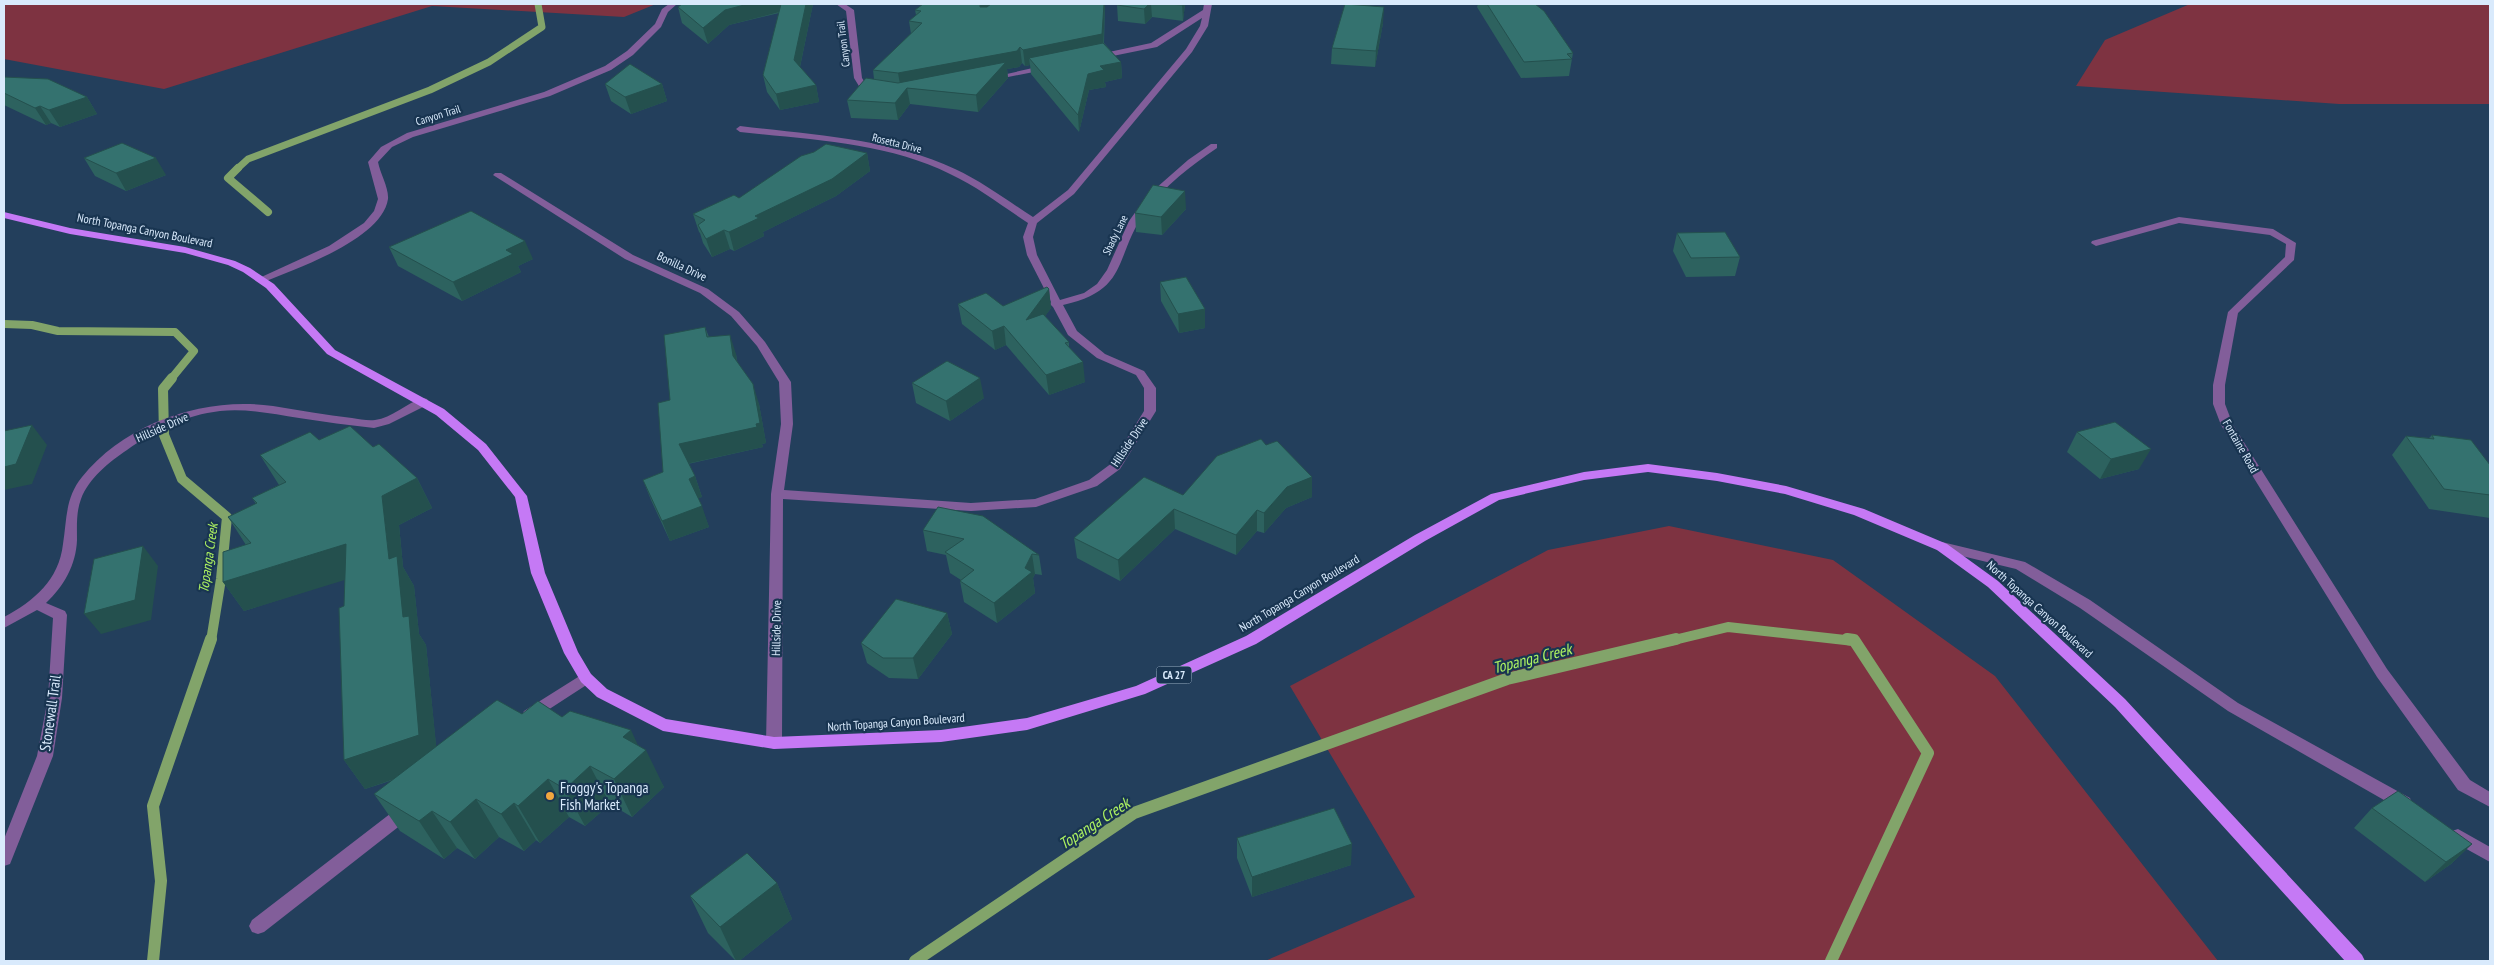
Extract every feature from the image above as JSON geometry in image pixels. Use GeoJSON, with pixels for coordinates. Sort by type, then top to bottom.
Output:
{"type":"FeatureCollection","features":[{"type":"Feature","properties":{"kind":"main road","name":"North Topanga Canyon Boulevard"},"geometry":{"type":"LineString","coordinates":[[4,215],[44,226],[191,251],[227,262],[262,279],[331,352],[440,412],[482,446],[521,496],[538,574],[571,653],[586,678],[602,693],[663,725],[774,744],[941,736],[1026,724],[1140,690],[1251,640],[1420,538],[1495,497],[1584,476],[1648,468],[1717,476],[1786,490],[1859,512],[1942,547],[1993,584],[2120,703],[2356,961]]}},
{"type":"Feature","properties":{"kind":"street","name":"Canyon Trail"},"geometry":{"type":"LineString","coordinates":[[262,279],[324,253],[358,233],[378,215],[383,200],[373,162],[378,153],[389,144],[410,135],[547,94],[608,68],[630,53],[658,25],[665,11],[673,4]]}},
{"type":"Feature","properties":{"kind":"street","name":"Canyon Trail"},"geometry":{"type":"LineString","coordinates":[[840,4],[850,10],[858,78],[866,88],[886,93]]}},
{"type":"Feature","properties":{"kind":"street"},"geometry":{"type":"LineString","coordinates":[[1090,59],[1154,45],[1207,7]]}},
{"type":"Feature","properties":{"kind":"street"},"geometry":{"type":"LineString","coordinates":[[1033,222],[1071,192],[1147,101],[1188,50],[1204,26],[1207,7]]}},
{"type":"Feature","properties":{"kind":"street"},"geometry":{"type":"LineString","coordinates":[[987,79],[1053,66]]}},
{"type":"Feature","properties":{"kind":"street","name":"Rosetta Drive"},"geometry":{"type":"LineString","coordinates":[[740,129],[825,139],[908,155],[952,171],[1033,222]]}},
{"type":"Feature","properties":{"kind":"street","name":"Shady Lane"},"geometry":{"type":"LineString","coordinates":[[1055,304],[1090,294],[1103,285],[1120,254],[1133,222],[1159,188],[1174,173],[1214,146]]}},
{"type":"Feature","properties":{"kind":"street","name":"Bonilla Drive"},"geometry":{"type":"LineString","coordinates":[[498,175],[629,257],[704,291],[735,314],[761,344],[785,382],[787,424],[777,494]]}},
{"type":"Feature","properties":{"kind":"street","name":"Fontaine Road"},"geometry":{"type":"LineString","coordinates":[[2096,243],[2179,220],[2273,232],[2291,243],[2290,258],[2233,312],[2219,385],[2219,404],[2232,433],[2382,673],[2464,785],[2490,800]]}},
{"type":"Feature","properties":{"kind":"street","name":"Hillside Drive"},"geometry":{"type":"LineString","coordinates":[[774,744],[777,494],[971,507],[1036,502],[1093,483],[1116,466],[1150,411],[1150,388],[1140,373],[1101,356],[1072,333],[1055,304],[1032,255],[1028,237],[1033,222]]}},
{"type":"Feature","properties":{"kind":"street","name":"Hillside Drive"},"geometry":{"type":"LineString","coordinates":[[4,623],[37,605],[48,595],[59,580],[69,555],[75,499],[81,487],[101,464],[130,441],[171,421],[200,411],[242,406],[374,424],[385,422],[422,402]]}},
{"type":"Feature","properties":{"kind":"street"},"geometry":{"type":"LineString","coordinates":[[1942,547],[2020,565],[2085,604],[2233,707],[2416,810]]}},
{"type":"Feature","properties":{"kind":"street","name":"Stonewall Trail"},"geometry":{"type":"LineString","coordinates":[[4,859],[45,756],[55,698],[60,615],[37,605]]}},
{"type":"Feature","properties":{"kind":"street"},"geometry":{"type":"LineString","coordinates":[[520,722],[586,678]]}},
{"type":"Feature","properties":{"kind":"street"},"geometry":{"type":"LineString","coordinates":[[258,926],[420,800]]}},
{"type":"Feature","properties":{"kind":"street"},"geometry":{"type":"LineString","coordinates":[[2449,830],[2490,855]]}},
{"type":"Feature","properties":{"kind":"shaded area"},"geometry":{"type":"Polygon","coordinates":[[[4,4],[656,4],[624,17],[432,6],[164,89],[4,59],[4,4]]]}},
{"type":"Feature","properties":{"kind":"shaded area"},"geometry":{"type":"Polygon","coordinates":[[[2190,4],[2490,4],[2490,104],[2339,104],[2076,86],[2105,40],[2190,4]]]}},
{"type":"Feature","properties":{"kind":"shaded area"},"geometry":{"type":"Polygon","coordinates":[[[1669,526],[1833,560],[1995,676],[2218,961],[1265,961],[1415,897],[1290,686],[1548,550],[1669,526]]]}},
{"type":"Feature","properties":{"kind":"building"},"geometry":{"type":"Polygon","coordinates":[[[682,4],[748,4],[725,10],[703,28],[678,7],[682,4]]]}},
{"type":"Feature","properties":{"kind":"building"},"geometry":{"type":"Polygon","coordinates":[[[781,4],[806,4],[794,60],[816,85],[776,94],[763,75],[781,4]]]}},
{"type":"Feature","properties":{"kind":"building"},"geometry":{"type":"Polygon","coordinates":[[[923,4],[980,4],[980,7],[987,7],[991,4],[1104,4],[1102,34],[1023,50],[1020,47],[1017,51],[898,73],[873,70],[922,23],[909,21],[921,11],[915,10],[923,4]]]}},
{"type":"Feature","properties":{"kind":"building"},"geometry":{"type":"Polygon","coordinates":[[[1118,4],[1149,4],[1144,9],[1118,4]]]}},
{"type":"Feature","properties":{"kind":"building"},"geometry":{"type":"Polygon","coordinates":[[[1345,4],[1384,7],[1376,51],[1332,48],[1345,4]]]}},
{"type":"Feature","properties":{"kind":"building"},"geometry":{"type":"Polygon","coordinates":[[[1487,4],[1535,4],[1544,11],[1573,53],[1567,54],[1572,59],[1524,62],[1487,4]]]}},
{"type":"Feature","properties":{"kind":"building"},"geometry":{"type":"Polygon","coordinates":[[[1103,43],[1121,62],[1100,66],[1104,70],[1088,74],[1078,115],[1029,58],[1103,43]]]}},
{"type":"Feature","properties":{"kind":"building"},"geometry":{"type":"Polygon","coordinates":[[[1006,62],[976,95],[907,88],[895,103],[847,100],[866,78],[898,83],[1006,62]]]}},
{"type":"Feature","properties":{"kind":"building"},"geometry":{"type":"Polygon","coordinates":[[[630,64],[662,84],[625,97],[605,84],[630,64]]]}},
{"type":"Feature","properties":{"kind":"building"},"geometry":{"type":"Polygon","coordinates":[[[4,77],[48,79],[87,97],[49,110],[40,106],[35,108],[4,93],[4,77]]]}},
{"type":"Feature","properties":{"kind":"building"},"geometry":{"type":"Polygon","coordinates":[[[122,143],[156,158],[116,173],[84,158],[122,143]]]}},
{"type":"Feature","properties":{"kind":"building"},"geometry":{"type":"Polygon","coordinates":[[[826,144],[867,153],[832,179],[755,216],[759,218],[729,232],[724,230],[706,239],[698,225],[705,220],[693,214],[734,195],[739,198],[801,156],[814,152],[826,144]]]}},
{"type":"Feature","properties":{"kind":"building"},"geometry":{"type":"Polygon","coordinates":[[[1153,185],[1185,191],[1161,217],[1135,213],[1153,185]]]}},
{"type":"Feature","properties":{"kind":"building"},"geometry":{"type":"Polygon","coordinates":[[[471,211],[525,241],[506,250],[513,254],[453,282],[389,247],[471,211]]]}},
{"type":"Feature","properties":{"kind":"building"},"geometry":{"type":"Polygon","coordinates":[[[1725,232],[1740,257],[1691,258],[1677,233],[1725,232]]]}},
{"type":"Feature","properties":{"kind":"building"},"geometry":{"type":"Polygon","coordinates":[[[1186,277],[1205,309],[1178,314],[1160,282],[1186,277]]]}},
{"type":"Feature","properties":{"kind":"building"},"geometry":{"type":"Polygon","coordinates":[[[1047,287],[1049,289],[1026,320],[1043,314],[1069,342],[1065,343],[1083,362],[1046,375],[1004,326],[992,331],[958,304],[986,293],[1003,306],[1047,287]]]}},
{"type":"Feature","properties":{"kind":"building"},"geometry":{"type":"Polygon","coordinates":[[[705,327],[707,337],[730,335],[733,356],[753,384],[760,423],[756,424],[757,427],[679,444],[695,476],[689,479],[702,506],[662,521],[643,480],[663,472],[658,403],[670,400],[664,335],[705,327]]]}},
{"type":"Feature","properties":{"kind":"building"},"geometry":{"type":"Polygon","coordinates":[[[947,361],[980,378],[946,401],[912,383],[947,361]]]}},
{"type":"Feature","properties":{"kind":"building"},"geometry":{"type":"Polygon","coordinates":[[[2115,422],[2151,449],[2111,459],[2077,432],[2115,422]]]}},
{"type":"Feature","properties":{"kind":"building"},"geometry":{"type":"Polygon","coordinates":[[[32,425],[16,464],[4,467],[4,431],[32,425]]]}},
{"type":"Feature","properties":{"kind":"building"},"geometry":{"type":"Polygon","coordinates":[[[350,426],[373,447],[379,444],[417,478],[382,496],[389,559],[397,556],[403,617],[409,616],[419,735],[344,760],[339,608],[344,606],[346,544],[223,582],[223,552],[251,543],[228,517],[257,503],[252,498],[286,482],[260,455],[310,432],[319,440],[350,426]]]}},
{"type":"Feature","properties":{"kind":"building"},"geometry":{"type":"Polygon","coordinates":[[[2432,435],[2471,440],[2490,465],[2490,495],[2444,489],[2406,436],[2434,439],[2432,435]]]}},
{"type":"Feature","properties":{"kind":"building"},"geometry":{"type":"Polygon","coordinates":[[[1261,439],[1266,445],[1277,441],[1312,477],[1287,487],[1264,513],[1257,510],[1236,535],[1174,509],[1118,560],[1074,538],[1144,477],[1183,495],[1217,456],[1261,439]]]}},
{"type":"Feature","properties":{"kind":"building"},"geometry":{"type":"Polygon","coordinates":[[[938,507],[983,516],[1039,555],[1032,554],[1025,568],[1032,572],[994,603],[960,581],[974,570],[945,552],[964,539],[923,530],[938,507]]]}},
{"type":"Feature","properties":{"kind":"building"},"geometry":{"type":"Polygon","coordinates":[[[143,546],[135,600],[84,614],[94,559],[143,546]]]}},
{"type":"Feature","properties":{"kind":"building"},"geometry":{"type":"Polygon","coordinates":[[[896,599],[947,613],[913,658],[883,658],[861,643],[896,599]]]}},
{"type":"Feature","properties":{"kind":"building"},"geometry":{"type":"Polygon","coordinates":[[[497,700],[522,714],[538,701],[562,717],[570,711],[631,730],[623,737],[646,750],[614,779],[590,766],[565,789],[548,779],[518,806],[514,803],[501,814],[476,799],[450,822],[432,811],[419,821],[374,794],[497,700]]]}},
{"type":"Feature","properties":{"kind":"building"},"geometry":{"type":"Polygon","coordinates":[[[2398,791],[2472,844],[2446,862],[2372,808],[2398,791]]]}},
{"type":"Feature","properties":{"kind":"building"},"geometry":{"type":"Polygon","coordinates":[[[1334,808],[1352,844],[1252,877],[1237,838],[1334,808]]]}},
{"type":"Feature","properties":{"kind":"building"},"geometry":{"type":"Polygon","coordinates":[[[747,853],[777,883],[720,927],[690,896],[747,853]]]}},
{"type":"Feature","properties":{"kind":"waterway"},"geometry":{"type":"LineString","coordinates":[[237,169],[248,159],[430,90],[489,62],[542,27],[538,4]]}},
{"type":"Feature","properties":{"kind":"waterway"},"geometry":{"type":"LineString","coordinates":[[237,169],[228,178],[268,212]]}},
{"type":"Feature","properties":{"kind":"waterway","name":"Topanga Creek"},"geometry":{"type":"LineString","coordinates":[[4,324],[32,325],[58,331],[175,332],[194,351],[171,379]]}},
{"type":"Feature","properties":{"kind":"waterway","name":"Topanga Creek"},"geometry":{"type":"LineString","coordinates":[[172,378],[163,389],[164,435],[182,479],[227,517],[221,579],[211,641]]}},
{"type":"Feature","properties":{"kind":"waterway","name":"Topanga Creek"},"geometry":{"type":"LineString","coordinates":[[1670,641],[1728,627],[1854,641]]}},
{"type":"Feature","properties":{"kind":"waterway","name":"Topanga Creek"},"geometry":{"type":"LineString","coordinates":[[153,961],[161,881],[153,806],[211,639]]}},
{"type":"Feature","properties":{"kind":"waterway","name":"Topanga Creek"},"geometry":{"type":"LineString","coordinates":[[915,961],[1134,813],[1507,679],[1676,639]]}},
{"type":"Feature","properties":{"kind":"waterway","name":"Topanga Creek"},"geometry":{"type":"LineString","coordinates":[[1831,961],[1928,753],[1854,640],[1847,639]]}},
{"type":"Feature","properties":{"kind":"place","name":"Froggy's Topanga Fish Market"},"geometry":{"type":"Point","coordinates":[550,796]}}]}
